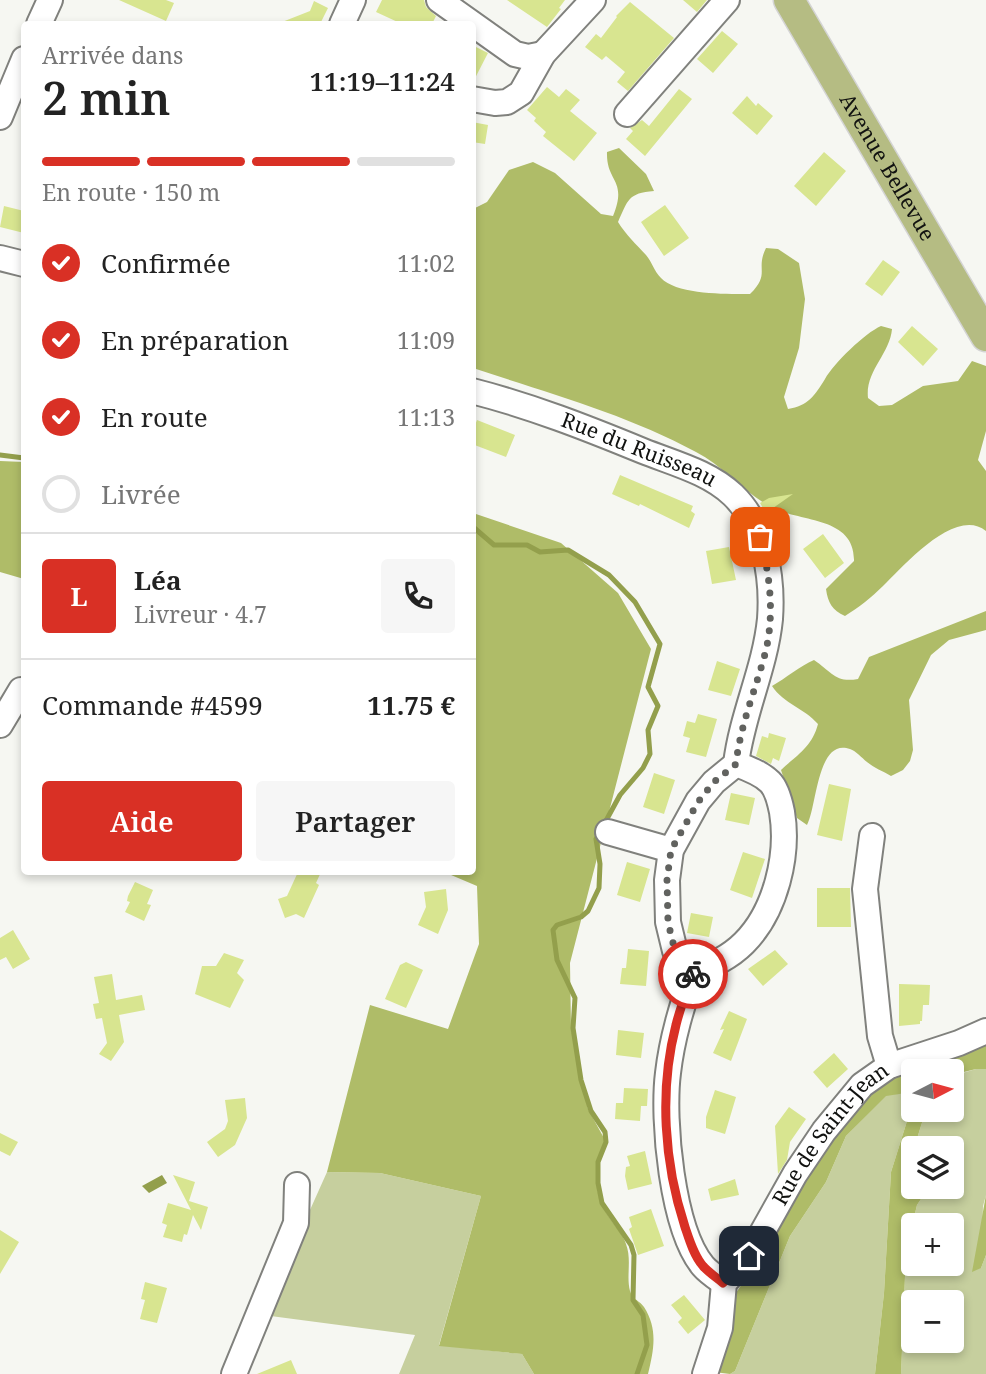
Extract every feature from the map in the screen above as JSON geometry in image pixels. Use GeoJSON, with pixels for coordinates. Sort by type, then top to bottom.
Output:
{"type":"FeatureCollection","features":[{"type":"Feature","properties":{"kind":"main road","name":"Avenue Bellevue"},"geometry":{"type":"LineString","coordinates":[[789,0],[986,337]]}},
{"type":"Feature","properties":{"kind":"street"},"geometry":{"type":"LineString","coordinates":[[40,21],[50,0]]}},
{"type":"Feature","properties":{"kind":"street"},"geometry":{"type":"LineString","coordinates":[[343,21],[353,0]]}},
{"type":"Feature","properties":{"kind":"street"},"geometry":{"type":"LineString","coordinates":[[439,0],[469,21]]}},
{"type":"Feature","properties":{"kind":"street"},"geometry":{"type":"LineString","coordinates":[[476,100],[507,102],[521,93],[543,54],[593,0]]}},
{"type":"Feature","properties":{"kind":"street"},"geometry":{"type":"LineString","coordinates":[[627,114],[727,0]]}},
{"type":"Feature","properties":{"kind":"street"},"geometry":{"type":"LineString","coordinates":[[476,26],[515,54],[528,57],[543,54]]}},
{"type":"Feature","properties":{"kind":"street"},"geometry":{"type":"LineString","coordinates":[[0,117],[21,67]]}},
{"type":"Feature","properties":{"kind":"street"},"geometry":{"type":"LineString","coordinates":[[0,258],[21,263]]}},
{"type":"Feature","properties":{"kind":"street","name":"Rue du Ruisseau"},"geometry":{"type":"LineString","coordinates":[[476,392],[547,412],[701,474],[733,495],[748,514],[760,537],[769,572],[770,616],[765,652],[739,740],[736,764]]}},
{"type":"Feature","properties":{"kind":"street"},"geometry":{"type":"LineString","coordinates":[[0,725],[21,690]]}},
{"type":"Feature","properties":{"kind":"street"},"geometry":{"type":"LineString","coordinates":[[693,974],[675,951],[668,922],[667,880],[671,850],[698,802],[714,782],[736,764],[770,782],[779,799],[785,830],[782,863],[772,896],[746,942],[727,959],[693,974],[676,1026],[668,1074],[666,1123],[671,1168],[680,1211],[702,1266],[723,1283],[720,1328],[705,1374]]}},
{"type":"Feature","properties":{"kind":"street"},"geometry":{"type":"LineString","coordinates":[[608,832],[671,850]]}},
{"type":"Feature","properties":{"kind":"street"},"geometry":{"type":"LineString","coordinates":[[872,836],[864,889],[880,1036],[889,1066]]}},
{"type":"Feature","properties":{"kind":"street","name":"Rue de Saint-Jean"},"geometry":{"type":"LineString","coordinates":[[723,1283],[749,1256],[795,1174],[824,1131],[862,1085],[889,1066],[959,1043],[986,1031]]}},
{"type":"Feature","properties":{"kind":"street"},"geometry":{"type":"LineString","coordinates":[[234,1374],[296,1223],[297,1185]]}},
{"type":"Feature","properties":{"kind":"shaded area"},"geometry":{"type":"Polygon","coordinates":[[[619,148],[646,174],[654,191],[630,199],[618,222],[668,284],[690,291],[750,294],[760,281],[766,248],[778,249],[799,263],[805,299],[799,348],[784,397],[788,409],[810,399],[842,357],[881,326],[892,329],[887,347],[868,388],[868,398],[879,406],[892,405],[923,386],[958,381],[972,361],[986,366],[986,431],[978,460],[986,471],[986,531],[973,525],[960,526],[945,532],[845,616],[831,606],[826,589],[854,561],[852,546],[845,535],[835,528],[769,506],[706,458],[642,426],[476,369],[476,208],[487,202],[509,170],[533,162],[555,173],[601,214],[613,216],[618,195],[607,152],[619,148]]]}},
{"type":"Feature","properties":{"kind":"shaded area"},"geometry":{"type":"Polygon","coordinates":[[[0,461],[21,462],[21,578],[0,572],[0,461]]]}},
{"type":"Feature","properties":{"kind":"shaded area"},"geometry":{"type":"Polygon","coordinates":[[[476,514],[561,543],[618,593],[651,649],[570,963],[571,1028],[578,1065],[588,1109],[605,1140],[597,1170],[597,1188],[603,1207],[626,1244],[631,1294],[644,1307],[651,1323],[653,1348],[648,1374],[534,1374],[522,1354],[439,1346],[481,1196],[380,1173],[327,1172],[370,1005],[448,1029],[479,944],[477,886],[451,875],[476,875],[476,514]]]}},
{"type":"Feature","properties":{"kind":"shaded area"},"geometry":{"type":"Polygon","coordinates":[[[986,611],[986,630],[949,640],[931,655],[909,700],[913,750],[910,761],[903,770],[891,776],[852,750],[839,748],[831,753],[825,763],[807,825],[797,818],[781,770],[808,745],[818,724],[782,697],[772,686],[814,660],[834,676],[858,679],[869,657],[986,611]]]}},
{"type":"Feature","properties":{"kind":"shaded area"},"geometry":{"type":"Polygon","coordinates":[[[986,1038],[986,1069],[964,1072],[964,1059],[926,1059],[986,1038]]]}},
{"type":"Feature","properties":{"kind":"shaded area"},"geometry":{"type":"Polygon","coordinates":[[[901,1068],[901,1094],[886,1096],[846,1136],[826,1182],[790,1236],[735,1371],[730,1374],[714,1372],[736,1293],[778,1229],[816,1157],[883,1074],[901,1068]]]}},
{"type":"Feature","properties":{"kind":"shaded area"},"geometry":{"type":"Polygon","coordinates":[[[986,1069],[986,1195],[983,1206],[981,1268],[986,1255],[986,1374],[901,1374],[902,1353],[964,1353],[964,1290],[904,1290],[905,1276],[964,1276],[964,1213],[915,1213],[921,1199],[964,1199],[964,1136],[918,1136],[922,1122],[964,1122],[964,1072],[986,1069]]]}},
{"type":"Feature","properties":{"kind":"shaded area"},"geometry":{"type":"Polygon","coordinates":[[[901,1093],[901,1122],[907,1122],[891,1172],[884,1293],[875,1374],[730,1374],[735,1371],[790,1236],[826,1182],[846,1136],[886,1095],[901,1093]]]}},
{"type":"Feature","properties":{"kind":"shaded area"},"geometry":{"type":"Polygon","coordinates":[[[907,1122],[922,1122],[918,1136],[902,1136],[907,1122]]]}},
{"type":"Feature","properties":{"kind":"shaded area"},"geometry":{"type":"Polygon","coordinates":[[[901,1140],[901,1199],[921,1199],[915,1213],[901,1213],[901,1276],[905,1276],[904,1290],[901,1290],[901,1374],[875,1374],[884,1293],[891,1172],[901,1140]]]}},
{"type":"Feature","properties":{"kind":"shaded area"},"geometry":{"type":"Polygon","coordinates":[[[327,1172],[380,1173],[481,1196],[439,1345],[522,1354],[534,1374],[399,1374],[415,1335],[263,1315],[327,1172]]]}},
{"type":"Feature","properties":{"kind":"shaded area"},"geometry":{"type":"Polygon","coordinates":[[[162,1175],[167,1183],[149,1193],[142,1186],[162,1175]]]}},
{"type":"Feature","properties":{"kind":"shaded area"},"geometry":{"type":"Polygon","coordinates":[[[986,1195],[986,1255],[981,1268],[972,1272],[986,1195]]]}},
{"type":"Feature","properties":{"kind":"building"},"geometry":{"type":"Polygon","coordinates":[[[119,0],[166,0],[174,3],[166,21],[119,0]]]}},
{"type":"Feature","properties":{"kind":"building"},"geometry":{"type":"Polygon","coordinates":[[[382,0],[424,0],[426,7],[436,16],[434,21],[396,21],[376,12],[382,0]]]}},
{"type":"Feature","properties":{"kind":"building"},"geometry":{"type":"Polygon","coordinates":[[[507,0],[565,0],[547,27],[507,0]]]}},
{"type":"Feature","properties":{"kind":"building"},"geometry":{"type":"Polygon","coordinates":[[[683,0],[707,0],[697,12],[683,0]]]}},
{"type":"Feature","properties":{"kind":"building"},"geometry":{"type":"Polygon","coordinates":[[[314,1],[328,8],[322,21],[285,21],[310,11],[314,1]]]}},
{"type":"Feature","properties":{"kind":"building"},"geometry":{"type":"Polygon","coordinates":[[[630,2],[674,38],[628,91],[617,82],[625,72],[606,56],[602,60],[585,47],[596,34],[601,38],[616,16],[630,2]]]}},
{"type":"Feature","properties":{"kind":"building"},"geometry":{"type":"Polygon","coordinates":[[[722,31],[738,44],[713,73],[697,59],[722,31]]]}},
{"type":"Feature","properties":{"kind":"building"},"geometry":{"type":"Polygon","coordinates":[[[476,47],[488,53],[476,76],[476,47]]]}},
{"type":"Feature","properties":{"kind":"building"},"geometry":{"type":"Polygon","coordinates":[[[547,87],[559,97],[566,89],[580,100],[570,111],[597,133],[574,161],[543,136],[546,132],[527,110],[547,87]]]}},
{"type":"Feature","properties":{"kind":"building"},"geometry":{"type":"Polygon","coordinates":[[[679,89],[692,99],[645,156],[626,139],[633,131],[630,128],[642,120],[649,126],[679,89]]]}},
{"type":"Feature","properties":{"kind":"building"},"geometry":{"type":"Polygon","coordinates":[[[747,96],[756,106],[758,103],[773,116],[757,135],[732,113],[747,96]]]}},
{"type":"Feature","properties":{"kind":"building"},"geometry":{"type":"Polygon","coordinates":[[[476,123],[488,125],[485,144],[476,143],[476,123]]]}},
{"type":"Feature","properties":{"kind":"building"},"geometry":{"type":"Polygon","coordinates":[[[824,152],[846,171],[816,206],[794,186],[824,152]]]}},
{"type":"Feature","properties":{"kind":"building"},"geometry":{"type":"Polygon","coordinates":[[[665,205],[689,238],[664,256],[641,222],[665,205]]]}},
{"type":"Feature","properties":{"kind":"building"},"geometry":{"type":"Polygon","coordinates":[[[4,206],[21,210],[21,232],[0,227],[4,206]]]}},
{"type":"Feature","properties":{"kind":"building"},"geometry":{"type":"Polygon","coordinates":[[[883,260],[900,272],[882,296],[865,284],[883,260]]]}},
{"type":"Feature","properties":{"kind":"building"},"geometry":{"type":"Polygon","coordinates":[[[912,326],[938,349],[923,366],[898,342],[912,326]]]}},
{"type":"Feature","properties":{"kind":"building"},"geometry":{"type":"Polygon","coordinates":[[[477,420],[515,435],[506,457],[476,446],[477,420]]]}},
{"type":"Feature","properties":{"kind":"building"},"geometry":{"type":"Polygon","coordinates":[[[620,475],[693,506],[691,511],[695,514],[689,528],[640,504],[639,506],[612,494],[620,475]]]}},
{"type":"Feature","properties":{"kind":"building"},"geometry":{"type":"Polygon","coordinates":[[[793,494],[766,513],[760,503],[769,498],[793,494]]]}},
{"type":"Feature","properties":{"kind":"building"},"geometry":{"type":"Polygon","coordinates":[[[823,534],[844,563],[825,578],[803,549],[823,534]]]}},
{"type":"Feature","properties":{"kind":"building"},"geometry":{"type":"Polygon","coordinates":[[[729,547],[736,580],[712,584],[706,551],[729,547]]]}},
{"type":"Feature","properties":{"kind":"building"},"geometry":{"type":"Polygon","coordinates":[[[717,661],[740,669],[731,696],[708,690],[717,661]]]}},
{"type":"Feature","properties":{"kind":"building"},"geometry":{"type":"Polygon","coordinates":[[[698,714],[717,719],[706,757],[686,752],[690,738],[683,736],[687,721],[695,723],[698,714]]]}},
{"type":"Feature","properties":{"kind":"building"},"geometry":{"type":"Polygon","coordinates":[[[769,733],[786,738],[779,761],[773,758],[771,764],[756,756],[762,736],[768,738],[769,733]]]}},
{"type":"Feature","properties":{"kind":"building"},"geometry":{"type":"Polygon","coordinates":[[[654,773],[675,780],[664,814],[643,807],[654,773]]]}},
{"type":"Feature","properties":{"kind":"building"},"geometry":{"type":"Polygon","coordinates":[[[829,784],[851,789],[842,841],[817,835],[829,784]]]}},
{"type":"Feature","properties":{"kind":"building"},"geometry":{"type":"Polygon","coordinates":[[[731,793],[755,798],[749,825],[725,820],[731,793]]]}},
{"type":"Feature","properties":{"kind":"building"},"geometry":{"type":"Polygon","coordinates":[[[743,852],[765,859],[752,898],[730,890],[743,852]]]}},
{"type":"Feature","properties":{"kind":"building"},"geometry":{"type":"Polygon","coordinates":[[[627,862],[650,869],[640,902],[617,895],[627,862]]]}},
{"type":"Feature","properties":{"kind":"building"},"geometry":{"type":"Polygon","coordinates":[[[297,875],[320,875],[316,883],[319,885],[304,918],[296,914],[285,918],[278,899],[287,896],[297,875]]]}},
{"type":"Feature","properties":{"kind":"building"},"geometry":{"type":"Polygon","coordinates":[[[135,882],[153,890],[147,904],[151,905],[144,921],[125,912],[130,902],[127,901],[128,896],[135,882]]]}},
{"type":"Feature","properties":{"kind":"building"},"geometry":{"type":"Polygon","coordinates":[[[817,888],[850,888],[851,927],[817,927],[817,888]]]}},
{"type":"Feature","properties":{"kind":"building"},"geometry":{"type":"Polygon","coordinates":[[[446,889],[448,910],[438,934],[418,925],[426,907],[424,892],[446,889]]]}},
{"type":"Feature","properties":{"kind":"building"},"geometry":{"type":"Polygon","coordinates":[[[691,913],[713,917],[709,937],[687,933],[691,913]]]}},
{"type":"Feature","properties":{"kind":"building"},"geometry":{"type":"Polygon","coordinates":[[[13,930],[30,959],[13,969],[6,957],[0,960],[0,938],[13,930]]]}},
{"type":"Feature","properties":{"kind":"building"},"geometry":{"type":"Polygon","coordinates":[[[628,949],[649,951],[646,986],[620,984],[622,968],[626,968],[628,949]]]}},
{"type":"Feature","properties":{"kind":"building"},"geometry":{"type":"Polygon","coordinates":[[[775,950],[788,964],[763,986],[748,969],[775,950]]]}},
{"type":"Feature","properties":{"kind":"building"},"geometry":{"type":"Polygon","coordinates":[[[224,953],[244,960],[237,973],[244,980],[230,1008],[195,994],[202,966],[216,966],[224,953]]]}},
{"type":"Feature","properties":{"kind":"building"},"geometry":{"type":"Polygon","coordinates":[[[406,962],[423,970],[406,1008],[385,999],[400,965],[406,962]]]}},
{"type":"Feature","properties":{"kind":"building"},"geometry":{"type":"Polygon","coordinates":[[[112,974],[116,1000],[142,995],[145,1010],[119,1015],[124,1042],[111,1061],[99,1054],[107,1043],[102,1018],[96,1019],[93,1004],[99,1003],[94,977],[112,974]]]}},
{"type":"Feature","properties":{"kind":"building"},"geometry":{"type":"Polygon","coordinates":[[[899,984],[930,985],[929,1005],[923,1005],[920,1024],[899,1026],[899,984]]]}},
{"type":"Feature","properties":{"kind":"building"},"geometry":{"type":"Polygon","coordinates":[[[729,1011],[747,1019],[731,1061],[713,1053],[729,1011]]]}},
{"type":"Feature","properties":{"kind":"building"},"geometry":{"type":"Polygon","coordinates":[[[618,1030],[644,1033],[641,1058],[616,1055],[618,1030]]]}},
{"type":"Feature","properties":{"kind":"building"},"geometry":{"type":"Polygon","coordinates":[[[834,1053],[848,1069],[827,1088],[813,1072],[834,1053]]]}},
{"type":"Feature","properties":{"kind":"building"},"geometry":{"type":"Polygon","coordinates":[[[624,1088],[648,1089],[647,1106],[641,1106],[640,1121],[615,1119],[616,1103],[623,1103],[624,1088]]]}},
{"type":"Feature","properties":{"kind":"building"},"geometry":{"type":"Polygon","coordinates":[[[715,1090],[736,1097],[725,1134],[706,1128],[706,1117],[715,1090]]]}},
{"type":"Feature","properties":{"kind":"building"},"geometry":{"type":"Polygon","coordinates":[[[245,1098],[247,1118],[235,1145],[218,1157],[207,1142],[225,1129],[228,1121],[225,1100],[245,1098]]]}},
{"type":"Feature","properties":{"kind":"building"},"geometry":{"type":"Polygon","coordinates":[[[789,1107],[806,1119],[790,1142],[787,1160],[778,1174],[775,1126],[789,1107]]]}},
{"type":"Feature","properties":{"kind":"building"},"geometry":{"type":"Polygon","coordinates":[[[0,1133],[18,1142],[10,1156],[0,1151],[0,1133]]]}},
{"type":"Feature","properties":{"kind":"building"},"geometry":{"type":"Polygon","coordinates":[[[645,1151],[652,1184],[628,1190],[625,1176],[626,1167],[630,1166],[627,1156],[645,1151]]]}},
{"type":"Feature","properties":{"kind":"building"},"geometry":{"type":"Polygon","coordinates":[[[173,1175],[195,1182],[189,1201],[208,1207],[201,1230],[193,1215],[182,1242],[163,1237],[167,1225],[162,1223],[168,1203],[191,1210],[173,1175]]]}},
{"type":"Feature","properties":{"kind":"building"},"geometry":{"type":"Polygon","coordinates":[[[735,1179],[739,1195],[711,1201],[708,1189],[735,1179]]]}},
{"type":"Feature","properties":{"kind":"building"},"geometry":{"type":"Polygon","coordinates":[[[651,1209],[664,1246],[638,1255],[629,1229],[632,1227],[629,1217],[651,1209]]]}},
{"type":"Feature","properties":{"kind":"building"},"geometry":{"type":"Polygon","coordinates":[[[0,1230],[19,1242],[0,1274],[0,1230]]]}},
{"type":"Feature","properties":{"kind":"building"},"geometry":{"type":"Polygon","coordinates":[[[145,1282],[167,1288],[157,1323],[140,1319],[145,1300],[141,1299],[145,1282]]]}},
{"type":"Feature","properties":{"kind":"building"},"geometry":{"type":"Polygon","coordinates":[[[684,1295],[705,1320],[688,1334],[678,1322],[682,1318],[671,1305],[684,1295]]]}},
{"type":"Feature","properties":{"kind":"building"},"geometry":{"type":"Polygon","coordinates":[[[291,1360],[297,1374],[257,1374],[291,1360]]]}},
{"type":"Feature","properties":{"kind":"waterway"},"geometry":{"type":"LineString","coordinates":[[0,455],[21,458]]}},
{"type":"Feature","properties":{"kind":"waterway"},"geometry":{"type":"LineString","coordinates":[[476,529],[494,545],[527,545],[540,552],[568,550],[609,575],[635,602],[660,644],[648,687],[658,706],[648,730],[650,754],[643,768],[620,795],[596,839],[600,864],[599,888],[588,911],[581,917],[557,925],[553,930],[557,960],[575,998],[573,1028],[581,1080],[591,1111],[605,1132],[606,1142],[598,1162],[602,1203],[631,1245],[634,1255],[633,1300],[643,1315],[647,1345],[637,1374]]}},
{"type":"Feature","properties":{"kind":"way so far"},"geometry":{"type":"LineString","coordinates":[[693,974],[675,951],[668,922],[667,880],[671,850],[698,802],[714,782],[736,764],[739,740],[765,652],[770,616],[769,572],[760,537]]}},
{"type":"Feature","properties":{"kind":"route"},"geometry":{"type":"LineString","coordinates":[[693,974],[676,1026],[668,1074],[666,1123],[671,1168],[680,1211],[702,1266],[723,1283],[749,1256]]}}]}
